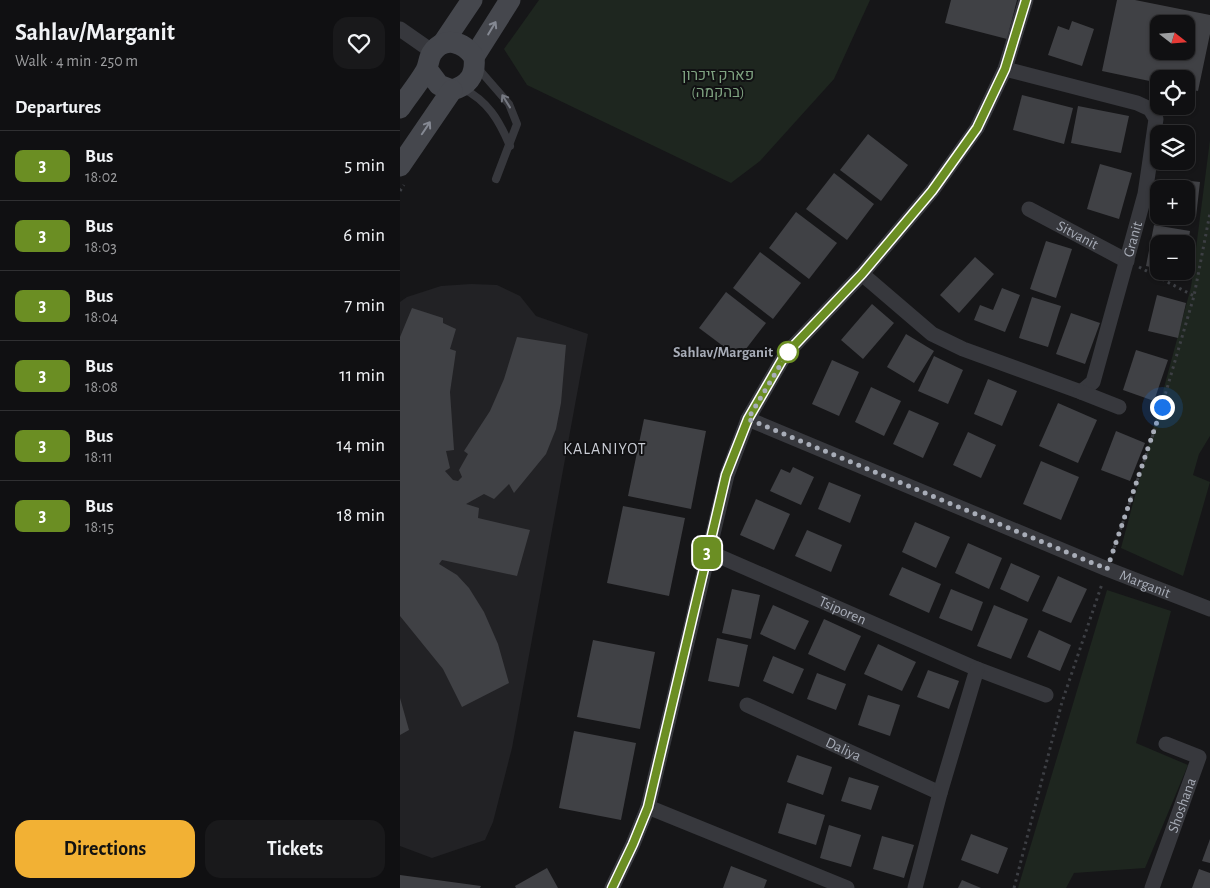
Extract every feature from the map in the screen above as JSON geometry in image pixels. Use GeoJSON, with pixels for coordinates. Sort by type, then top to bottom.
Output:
{"type":"FeatureCollection","features":[{"type":"Feature","properties":{"kind":"main road"},"geometry":{"type":"LineString","coordinates":[[400,108],[472,0]]}},
{"type":"Feature","properties":{"kind":"main road"},"geometry":{"type":"LineString","coordinates":[[400,166],[456,89],[467,84],[474,73],[474,60],[510,0]]}},
{"type":"Feature","properties":{"kind":"main road"},"geometry":{"type":"LineString","coordinates":[[434,55],[458,43],[465,46],[474,60]]}},
{"type":"Feature","properties":{"kind":"main road"},"geometry":{"type":"LineString","coordinates":[[434,55],[439,85],[456,89]]}},
{"type":"Feature","properties":{"kind":"street"},"geometry":{"type":"LineString","coordinates":[[612,888],[648,807],[726,475],[748,419],[785,355],[862,274],[932,191],[977,128],[1005,69],[1026,0]]}},
{"type":"Feature","properties":{"kind":"street"},"geometry":{"type":"LineString","coordinates":[[400,29],[434,55]]}},
{"type":"Feature","properties":{"kind":"street","name":"Granit"},"geometry":{"type":"LineString","coordinates":[[1005,69],[1137,103],[1150,109],[1156,119],[1145,194],[1098,367],[1092,382],[1081,392]]}},
{"type":"Feature","properties":{"kind":"street","name":"Sitvanit"},"geometry":{"type":"LineString","coordinates":[[1029,209],[1126,261]]}},
{"type":"Feature","properties":{"kind":"street"},"geometry":{"type":"LineString","coordinates":[[862,274],[932,334],[963,349],[1119,407]]}},
{"type":"Feature","properties":{"kind":"street","name":"Marganit"},"geometry":{"type":"LineString","coordinates":[[748,419],[1107,569],[1210,609]]}},
{"type":"Feature","properties":{"kind":"street","name":"Tsiporen"},"geometry":{"type":"LineString","coordinates":[[707,551],[977,669],[1046,695]]}},
{"type":"Feature","properties":{"kind":"street"},"geometry":{"type":"LineString","coordinates":[[915,888],[940,793],[977,669]]}},
{"type":"Feature","properties":{"kind":"street","name":"Daliya"},"geometry":{"type":"LineString","coordinates":[[747,705],[940,793]]}},
{"type":"Feature","properties":{"kind":"street","name":"Shoshana"},"geometry":{"type":"LineString","coordinates":[[1152,888],[1199,757],[1166,744]]}},
{"type":"Feature","properties":{"kind":"street"},"geometry":{"type":"LineString","coordinates":[[648,807],[847,888]]}},
{"type":"Feature","properties":{"kind":"lane"},"geometry":{"type":"LineString","coordinates":[[474,60],[509,104],[516,124],[510,146],[496,179]]}},
{"type":"Feature","properties":{"kind":"lane"},"geometry":{"type":"LineString","coordinates":[[456,89],[473,94],[488,106],[499,121],[510,146]]}},
{"type":"Feature","properties":{"kind":"path"},"geometry":{"type":"LineString","coordinates":[[1014,888],[1062,702],[1156,426],[1194,296],[1210,213]]}},
{"type":"Feature","properties":{"kind":"path"},"geometry":{"type":"LineString","coordinates":[[1126,261],[1194,296]]}},
{"type":"Feature","properties":{"kind":"shaded area"},"geometry":{"type":"Polygon","coordinates":[[[497,285],[520,296],[536,316],[588,334],[512,748],[493,822],[485,840],[432,858],[400,846],[400,302],[407,297],[441,286],[497,285]]]}},
{"type":"Feature","properties":{"kind":"green space","name":"פארק זיכרון (בהקמה)"},"geometry":{"type":"Polygon","coordinates":[[[539,0],[870,0],[834,79],[760,161],[731,183],[527,85],[504,49],[539,0]]]}},
{"type":"Feature","properties":{"kind":"green space"},"geometry":{"type":"Polygon","coordinates":[[[1210,140],[1210,436],[1199,454],[1193,475],[1210,482],[1183,576],[1121,548],[1192,280],[1195,280],[1195,256],[1210,140]]]}},
{"type":"Feature","properties":{"kind":"green space"},"geometry":{"type":"Polygon","coordinates":[[[1107,590],[1171,611],[1136,743],[1188,765],[1145,868],[1074,873],[1066,888],[1018,888],[1107,590]]]}},
{"type":"Feature","properties":{"kind":"building"},"geometry":{"type":"Polygon","coordinates":[[[951,0],[1017,0],[1007,39],[945,23],[951,0]]]}},
{"type":"Feature","properties":{"kind":"building"},"geometry":{"type":"Polygon","coordinates":[[[1117,0],[1135,0],[1210,15],[1210,34],[1198,91],[1195,90],[1195,70],[1150,70],[1150,81],[1102,71],[1117,0]]]}},
{"type":"Feature","properties":{"kind":"building"},"geometry":{"type":"Polygon","coordinates":[[[1072,21],[1094,29],[1082,66],[1048,55],[1058,26],[1069,30],[1072,21]]]}},
{"type":"Feature","properties":{"kind":"building"},"geometry":{"type":"Polygon","coordinates":[[[1022,95],[1073,108],[1064,144],[1013,130],[1022,95]]]}},
{"type":"Feature","properties":{"kind":"building"},"geometry":{"type":"Polygon","coordinates":[[[1078,106],[1129,116],[1121,153],[1071,143],[1078,106]]]}},
{"type":"Feature","properties":{"kind":"building"},"geometry":{"type":"Polygon","coordinates":[[[868,134],[908,165],[881,201],[840,170],[868,134]]]}},
{"type":"Feature","properties":{"kind":"building"},"geometry":{"type":"Polygon","coordinates":[[[1100,164],[1132,173],[1119,219],[1087,209],[1100,164]]]}},
{"type":"Feature","properties":{"kind":"building"},"geometry":{"type":"Polygon","coordinates":[[[834,173],[874,204],[847,240],[806,209],[834,173]]]}},
{"type":"Feature","properties":{"kind":"building"},"geometry":{"type":"Polygon","coordinates":[[[1195,181],[1200,182],[1195,217],[1195,181]]]}},
{"type":"Feature","properties":{"kind":"building"},"geometry":{"type":"Polygon","coordinates":[[[796,212],[837,243],[809,279],[769,248],[796,212]]]}},
{"type":"Feature","properties":{"kind":"building"},"geometry":{"type":"Polygon","coordinates":[[[1154,225],[1190,231],[1189,235],[1152,235],[1154,225]]]}},
{"type":"Feature","properties":{"kind":"building"},"geometry":{"type":"Polygon","coordinates":[[[1046,241],[1072,249],[1056,298],[1030,289],[1046,241]]]}},
{"type":"Feature","properties":{"kind":"building"},"geometry":{"type":"Polygon","coordinates":[[[1150,246],[1150,267],[1146,266],[1150,246]]]}},
{"type":"Feature","properties":{"kind":"building"},"geometry":{"type":"Polygon","coordinates":[[[760,252],[801,283],[773,319],[733,288],[760,252]]]}},
{"type":"Feature","properties":{"kind":"building"},"geometry":{"type":"Polygon","coordinates":[[[975,257],[994,274],[959,313],[940,295],[975,257]]]}},
{"type":"Feature","properties":{"kind":"building"},"geometry":{"type":"Polygon","coordinates":[[[1002,288],[1020,295],[1005,332],[974,320],[980,305],[993,310],[1002,288]]]}},
{"type":"Feature","properties":{"kind":"building"},"geometry":{"type":"Polygon","coordinates":[[[726,292],[766,323],[739,358],[699,328],[726,292]]]}},
{"type":"Feature","properties":{"kind":"building"},"geometry":{"type":"Polygon","coordinates":[[[1157,295],[1186,303],[1178,338],[1148,331],[1157,295]]]}},
{"type":"Feature","properties":{"kind":"building"},"geometry":{"type":"Polygon","coordinates":[[[1032,297],[1061,306],[1048,347],[1019,338],[1032,297]]]}},
{"type":"Feature","properties":{"kind":"building"},"geometry":{"type":"Polygon","coordinates":[[[872,304],[894,323],[863,359],[841,340],[872,304]]]}},
{"type":"Feature","properties":{"kind":"building"},"geometry":{"type":"Polygon","coordinates":[[[412,308],[443,318],[443,323],[456,329],[450,349],[456,351],[450,392],[454,450],[446,451],[450,468],[445,471],[453,480],[458,481],[462,477],[459,470],[468,454],[464,451],[490,411],[504,379],[517,337],[566,345],[561,403],[556,429],[546,454],[514,493],[509,484],[494,499],[484,494],[466,504],[479,508],[478,518],[530,530],[517,576],[442,560],[439,564],[457,575],[469,588],[484,612],[498,644],[509,683],[462,707],[443,669],[400,616],[400,337],[412,308]]]}},
{"type":"Feature","properties":{"kind":"building"},"geometry":{"type":"Polygon","coordinates":[[[1071,313],[1100,323],[1085,364],[1056,354],[1071,313]]]}},
{"type":"Feature","properties":{"kind":"building"},"geometry":{"type":"Polygon","coordinates":[[[906,334],[934,351],[914,383],[887,367],[906,334]]]}},
{"type":"Feature","properties":{"kind":"building"},"geometry":{"type":"Polygon","coordinates":[[[1136,350],[1168,360],[1154,401],[1123,390],[1136,350]]]}},
{"type":"Feature","properties":{"kind":"building"},"geometry":{"type":"Polygon","coordinates":[[[934,356],[963,370],[948,404],[918,391],[934,356]]]}},
{"type":"Feature","properties":{"kind":"building"},"geometry":{"type":"Polygon","coordinates":[[[832,360],[859,372],[839,416],[812,404],[832,360]]]}},
{"type":"Feature","properties":{"kind":"building"},"geometry":{"type":"Polygon","coordinates":[[[988,379],[1017,391],[1002,426],[974,414],[988,379]]]}},
{"type":"Feature","properties":{"kind":"building"},"geometry":{"type":"Polygon","coordinates":[[[871,387],[901,401],[884,436],[855,422],[871,387]]]}},
{"type":"Feature","properties":{"kind":"building"},"geometry":{"type":"Polygon","coordinates":[[[1058,403],[1097,420],[1078,463],[1039,446],[1058,403]]]}},
{"type":"Feature","properties":{"kind":"building"},"geometry":{"type":"Polygon","coordinates":[[[909,410],[939,423],[923,458],[893,444],[909,410]]]}},
{"type":"Feature","properties":{"kind":"building"},"geometry":{"type":"Polygon","coordinates":[[[644,419],[706,431],[691,509],[628,496],[644,419]]]}},
{"type":"Feature","properties":{"kind":"building"},"geometry":{"type":"Polygon","coordinates":[[[1116,431],[1145,443],[1130,481],[1101,470],[1116,431]]]}},
{"type":"Feature","properties":{"kind":"building"},"geometry":{"type":"Polygon","coordinates":[[[968,432],[996,445],[981,478],[953,465],[968,432]]]}},
{"type":"Feature","properties":{"kind":"building"},"geometry":{"type":"Polygon","coordinates":[[[1041,461],[1079,477],[1061,520],[1023,504],[1041,461]]]}},
{"type":"Feature","properties":{"kind":"building"},"geometry":{"type":"Polygon","coordinates":[[[793,467],[814,477],[801,505],[770,491],[781,469],[790,473],[793,467]]]}},
{"type":"Feature","properties":{"kind":"building"},"geometry":{"type":"Polygon","coordinates":[[[829,482],[861,495],[850,523],[818,509],[829,482]]]}},
{"type":"Feature","properties":{"kind":"building"},"geometry":{"type":"Polygon","coordinates":[[[756,499],[790,514],[774,550],[740,535],[756,499]]]}},
{"type":"Feature","properties":{"kind":"building"},"geometry":{"type":"Polygon","coordinates":[[[623,506],[685,518],[669,596],[607,583],[623,506]]]}},
{"type":"Feature","properties":{"kind":"building"},"geometry":{"type":"Polygon","coordinates":[[[915,522],[950,537],[936,568],[902,552],[915,522]]]}},
{"type":"Feature","properties":{"kind":"building"},"geometry":{"type":"Polygon","coordinates":[[[807,530],[842,545],[831,572],[795,556],[807,530]]]}},
{"type":"Feature","properties":{"kind":"building"},"geometry":{"type":"Polygon","coordinates":[[[968,543],[1002,558],[989,589],[955,573],[968,543]]]}},
{"type":"Feature","properties":{"kind":"building"},"geometry":{"type":"Polygon","coordinates":[[[1011,563],[1040,576],[1028,602],[1000,589],[1011,563]]]}},
{"type":"Feature","properties":{"kind":"building"},"geometry":{"type":"Polygon","coordinates":[[[902,567],[941,584],[929,613],[889,595],[902,567]]]}},
{"type":"Feature","properties":{"kind":"building"},"geometry":{"type":"Polygon","coordinates":[[[1058,576],[1087,589],[1071,623],[1042,611],[1058,576]]]}},
{"type":"Feature","properties":{"kind":"building"},"geometry":{"type":"Polygon","coordinates":[[[732,589],[760,595],[751,639],[722,633],[732,589]]]}},
{"type":"Feature","properties":{"kind":"building"},"geometry":{"type":"Polygon","coordinates":[[[951,589],[983,602],[972,631],[939,618],[951,589]]]}},
{"type":"Feature","properties":{"kind":"building"},"geometry":{"type":"Polygon","coordinates":[[[773,605],[809,621],[795,650],[760,634],[773,605]]]}},
{"type":"Feature","properties":{"kind":"building"},"geometry":{"type":"Polygon","coordinates":[[[994,605],[1028,619],[1011,659],[977,646],[994,605]]]}},
{"type":"Feature","properties":{"kind":"building"},"geometry":{"type":"Polygon","coordinates":[[[824,619],[861,636],[845,671],[808,654],[824,619]]]}},
{"type":"Feature","properties":{"kind":"building"},"geometry":{"type":"Polygon","coordinates":[[[1039,630],[1071,645],[1060,671],[1027,657],[1039,630]]]}},
{"type":"Feature","properties":{"kind":"building"},"geometry":{"type":"Polygon","coordinates":[[[717,638],[748,645],[739,687],[708,681],[717,638]]]}},
{"type":"Feature","properties":{"kind":"building"},"geometry":{"type":"Polygon","coordinates":[[[593,640],[655,652],[640,729],[577,717],[593,640]]]}},
{"type":"Feature","properties":{"kind":"building"},"geometry":{"type":"Polygon","coordinates":[[[878,644],[916,662],[902,691],[864,674],[878,644]]]}},
{"type":"Feature","properties":{"kind":"building"},"geometry":{"type":"Polygon","coordinates":[[[773,656],[804,669],[793,694],[763,681],[773,656]]]}},
{"type":"Feature","properties":{"kind":"building"},"geometry":{"type":"Polygon","coordinates":[[[928,670],[959,681],[949,709],[917,697],[928,670]]]}},
{"type":"Feature","properties":{"kind":"building"},"geometry":{"type":"Polygon","coordinates":[[[817,673],[846,684],[836,710],[807,699],[817,673]]]}},
{"type":"Feature","properties":{"kind":"building"},"geometry":{"type":"Polygon","coordinates":[[[868,695],[900,705],[890,736],[858,725],[868,695]]]}},
{"type":"Feature","properties":{"kind":"building"},"geometry":{"type":"Polygon","coordinates":[[[400,698],[409,730],[400,735],[400,698]]]}},
{"type":"Feature","properties":{"kind":"building"},"geometry":{"type":"Polygon","coordinates":[[[574,731],[636,743],[621,820],[559,808],[574,731]]]}},
{"type":"Feature","properties":{"kind":"building"},"geometry":{"type":"Polygon","coordinates":[[[797,755],[832,767],[823,795],[787,782],[797,755]]]}},
{"type":"Feature","properties":{"kind":"building"},"geometry":{"type":"Polygon","coordinates":[[[849,777],[879,786],[871,810],[841,801],[849,777]]]}},
{"type":"Feature","properties":{"kind":"building"},"geometry":{"type":"Polygon","coordinates":[[[787,803],[825,815],[816,845],[778,833],[787,803]]]}},
{"type":"Feature","properties":{"kind":"building"},"geometry":{"type":"Polygon","coordinates":[[[829,825],[861,835],[851,867],[820,858],[829,825]]]}},
{"type":"Feature","properties":{"kind":"building"},"geometry":{"type":"Polygon","coordinates":[[[971,834],[1008,848],[998,874],[961,860],[971,834]]]}},
{"type":"Feature","properties":{"kind":"building"},"geometry":{"type":"Polygon","coordinates":[[[882,836],[914,845],[904,878],[873,869],[882,836]]]}},
{"type":"Feature","properties":{"kind":"building"},"geometry":{"type":"Polygon","coordinates":[[[1210,839],[1210,863],[1202,861],[1210,839]]]}},
{"type":"Feature","properties":{"kind":"building"},"geometry":{"type":"Polygon","coordinates":[[[731,866],[767,880],[764,888],[723,888],[731,866]]]}},
{"type":"Feature","properties":{"kind":"building"},"geometry":{"type":"Polygon","coordinates":[[[547,868],[558,888],[516,888],[515,886],[547,868]]]}},
{"type":"Feature","properties":{"kind":"building"},"geometry":{"type":"Polygon","coordinates":[[[1199,869],[1210,873],[1210,888],[1192,888],[1199,869]]]}},
{"type":"Feature","properties":{"kind":"building"},"geometry":{"type":"Polygon","coordinates":[[[400,875],[481,886],[480,888],[400,888],[400,875]]]}},
{"type":"Feature","properties":{"kind":"building"},"geometry":{"type":"Polygon","coordinates":[[[962,880],[981,888],[958,888],[962,880]]]}},
{"type":"Feature","properties":{"kind":"bus line","name":"3"},"geometry":{"type":"LineString","coordinates":[[612,888],[648,807],[726,475],[748,419],[785,355],[862,274],[932,191],[977,128],[1005,69],[1026,0]]}},
{"type":"Feature","properties":{"kind":"place","name":"Sahlav/Marganit"},"geometry":{"type":"Point","coordinates":[788,352]}},
{"type":"Feature","properties":{"kind":"district","name":"KALANIYOT"},"geometry":{"type":"Point","coordinates":[605,449]}},
{"type":"Feature","properties":{"kind":"route"},"geometry":{"type":"LineString","coordinates":[[788,352],[748,419],[1107,569],[1162,407]]}}]}
